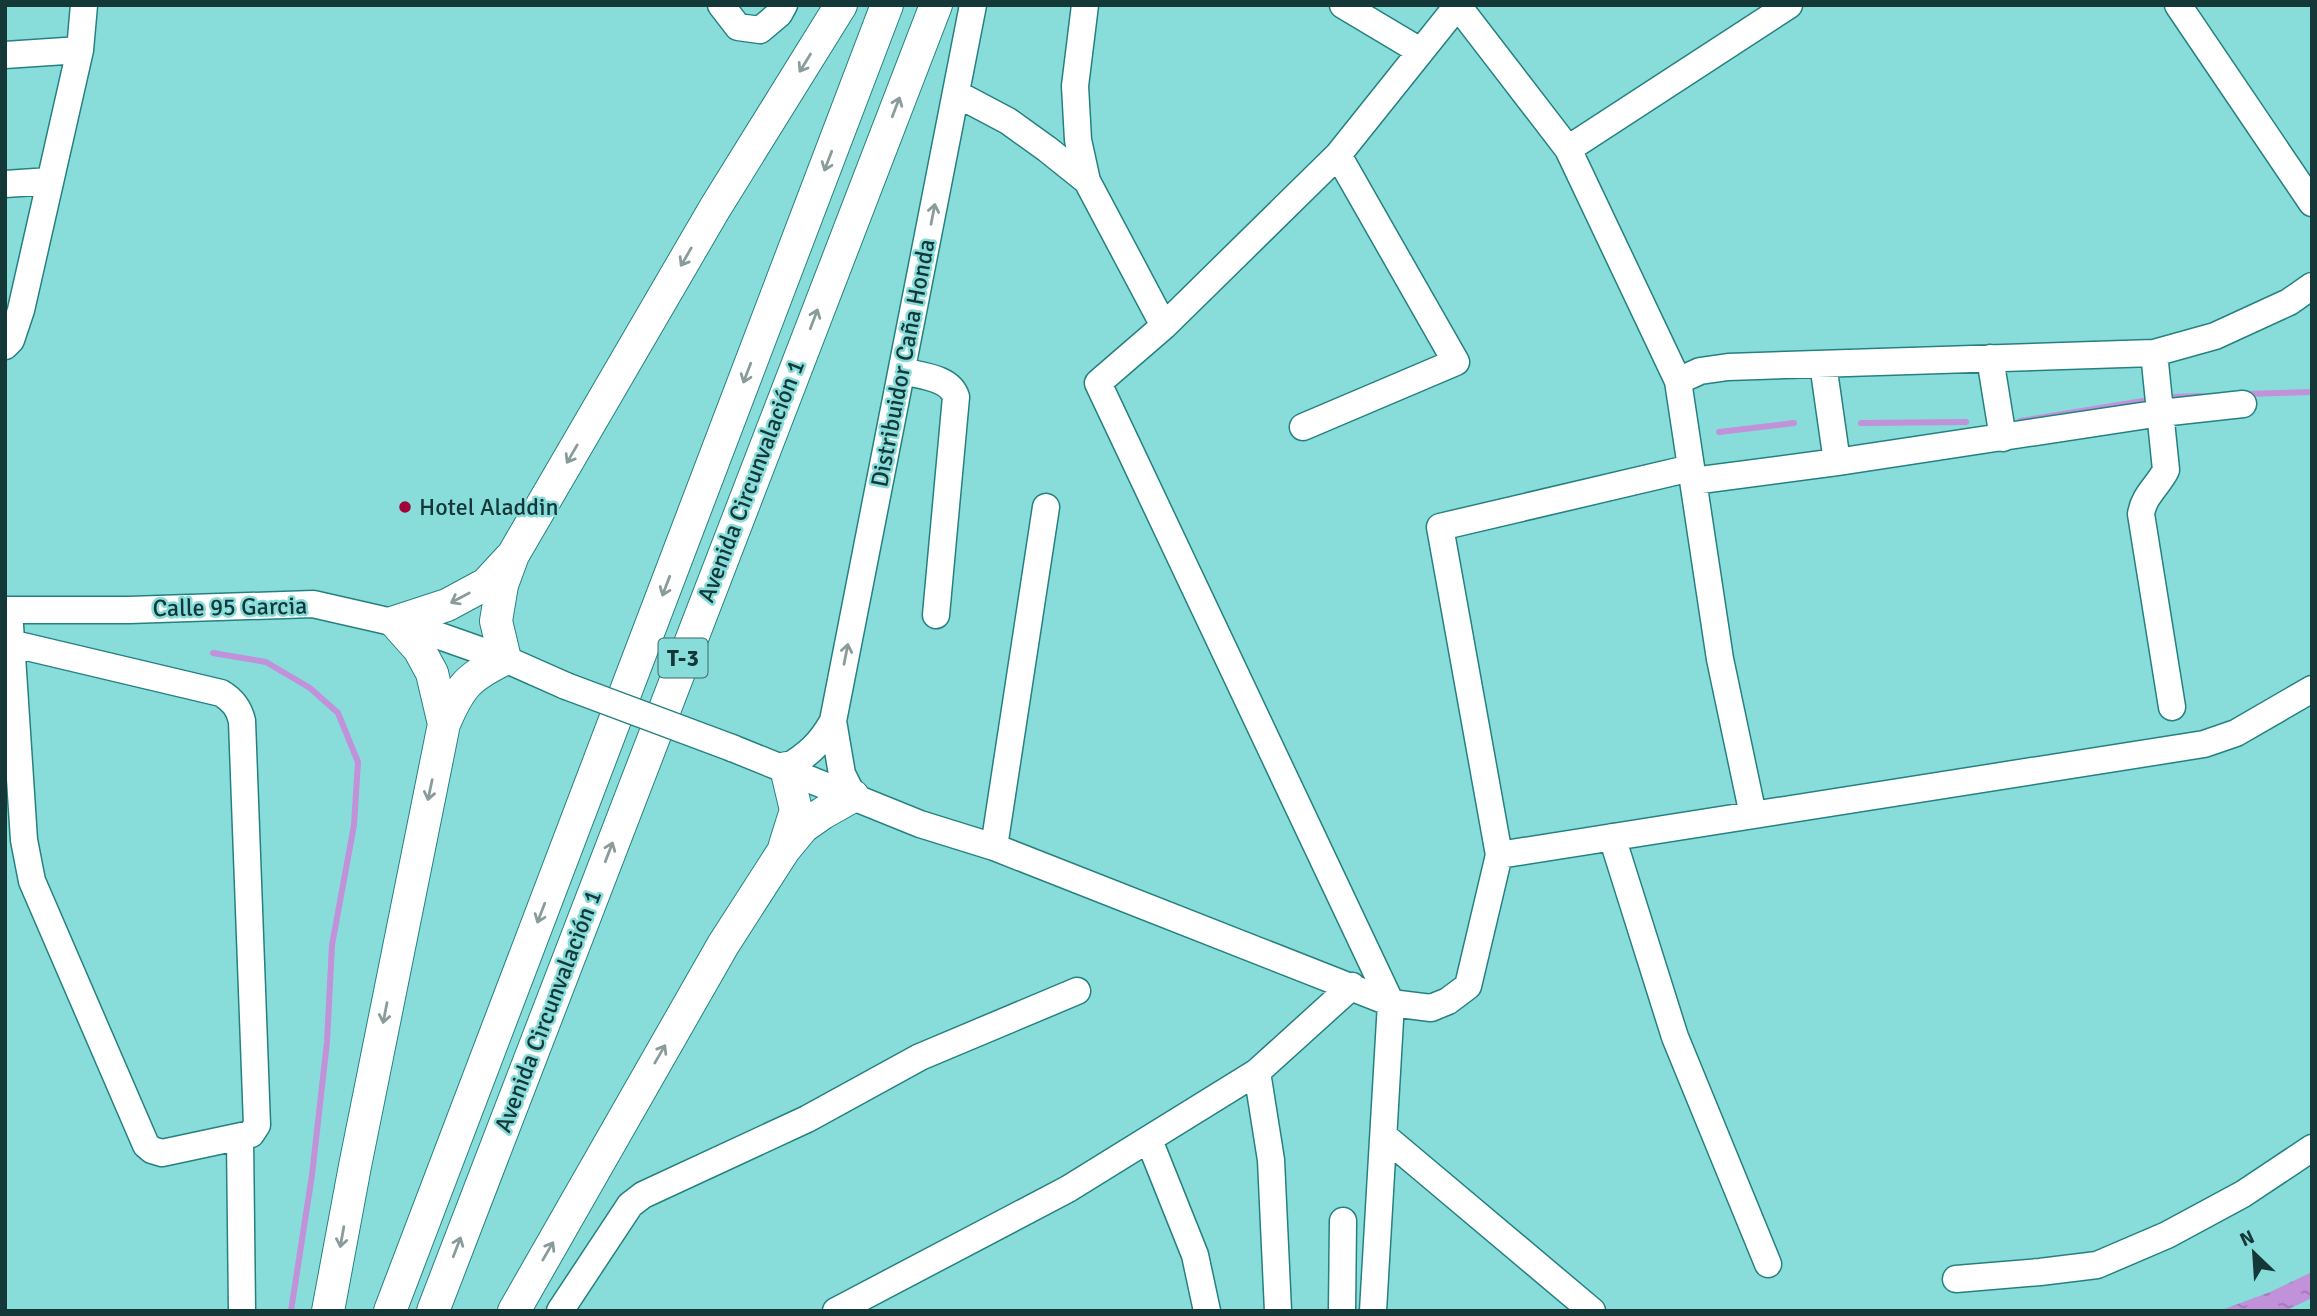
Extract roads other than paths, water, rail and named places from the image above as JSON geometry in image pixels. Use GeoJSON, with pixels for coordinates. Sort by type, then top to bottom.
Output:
{"type":"FeatureCollection","features":[{"type":"Feature","properties":{"kind":"main road"},"geometry":{"type":"LineString","coordinates":[[328,1311],[444,724],[457,694],[463,687],[477,673],[505,659],[496,621],[502,585],[513,555],[715,208],[841,5]]}},
{"type":"Feature","properties":{"kind":"main road","name":"Avenida Circunvalación 1"},"geometry":{"type":"LineString","coordinates":[[390,1311],[887,5]]}},
{"type":"Feature","properties":{"kind":"main road","name":"Avenida Circunvalación 1"},"geometry":{"type":"LineString","coordinates":[[433,1311],[936,5]]}},
{"type":"Feature","properties":{"kind":"main road"},"geometry":{"type":"LineString","coordinates":[[444,724],[432,673],[419,649],[395,622],[447,605],[486,584],[513,555]]}},
{"type":"Feature","properties":{"kind":"main road"},"geometry":{"type":"LineString","coordinates":[[784,850],[796,810],[786,768]]}},
{"type":"Feature","properties":{"kind":"main road"},"geometry":{"type":"LineString","coordinates":[[514,1311],[723,945],[784,850],[803,827],[853,796]]}},
{"type":"Feature","properties":{"kind":"street"},"geometry":{"type":"LineString","coordinates":[[5,346],[11,340],[13,311],[50,181],[80,50],[84,5]]}},
{"type":"Feature","properties":{"kind":"street"},"geometry":{"type":"LineString","coordinates":[[721,5],[738,27],[760,30],[779,14],[784,5]]}},
{"type":"Feature","properties":{"kind":"street","name":"Distribuidor Caña Honda"},"geometry":{"type":"LineString","coordinates":[[786,768],[806,756],[823,739],[832,721],[973,5]]}},
{"type":"Feature","properties":{"kind":"street"},"geometry":{"type":"LineString","coordinates":[[1085,5],[1075,86],[1078,140],[1087,181],[1164,326]]}},
{"type":"Feature","properties":{"kind":"street"},"geometry":{"type":"LineString","coordinates":[[1343,5],[1420,51]]}},
{"type":"Feature","properties":{"kind":"street"},"geometry":{"type":"LineString","coordinates":[[1568,149],[1789,5]]}},
{"type":"Feature","properties":{"kind":"street"},"geometry":{"type":"LineString","coordinates":[[2178,5],[2312,203]]}},
{"type":"Feature","properties":{"kind":"street"},"geometry":{"type":"LineString","coordinates":[[1373,1311],[1391,1003],[1098,383],[1164,326],[1338,155],[1458,6],[1568,149],[1678,381],[1720,659],[1753,815]]}},
{"type":"Feature","properties":{"kind":"street"},"geometry":{"type":"LineString","coordinates":[[5,55],[80,50]]}},
{"type":"Feature","properties":{"kind":"street"},"geometry":{"type":"LineString","coordinates":[[957,94],[1008,121],[1087,181]]}},
{"type":"Feature","properties":{"kind":"street"},"geometry":{"type":"LineString","coordinates":[[1303,427],[1456,362],[1338,155]]}},
{"type":"Feature","properties":{"kind":"street"},"geometry":{"type":"LineString","coordinates":[[5,184],[50,181]]}},
{"type":"Feature","properties":{"kind":"street"},"geometry":{"type":"LineString","coordinates":[[1678,381],[1700,371],[1728,367],[2154,353],[2215,336],[2288,302],[2312,286]]}},
{"type":"Feature","properties":{"kind":"street"},"geometry":{"type":"LineString","coordinates":[[2154,353],[2166,470],[2143,503],[2141,514],[2172,707]]}},
{"type":"Feature","properties":{"kind":"street"},"geometry":{"type":"LineString","coordinates":[[1990,358],[2003,438]]}},
{"type":"Feature","properties":{"kind":"street"},"geometry":{"type":"LineString","coordinates":[[1824,364],[1838,462]]}},
{"type":"Feature","properties":{"kind":"street"},"geometry":{"type":"LineString","coordinates":[[902,371],[947,384],[956,397],[936,615]]}},
{"type":"Feature","properties":{"kind":"street"},"geometry":{"type":"LineString","coordinates":[[2243,404],[2161,413],[1838,462],[1692,474],[1440,527],[1499,855],[2204,744],[2236,733],[2312,689]]}},
{"type":"Feature","properties":{"kind":"street"},"geometry":{"type":"LineString","coordinates":[[994,847],[1046,507]]}},
{"type":"Feature","properties":{"kind":"street","name":"Calle 95 Garcia"},"geometry":{"type":"LineString","coordinates":[[7,610],[129,610],[313,604],[395,622],[505,659],[566,686],[786,768],[920,824],[994,847],[1391,1003],[1431,1008],[1448,1001],[1468,986],[1499,855]]}},
{"type":"Feature","properties":{"kind":"street"},"geometry":{"type":"LineString","coordinates":[[7,610],[24,840],[32,881],[146,1145],[162,1153],[251,1134],[257,1125],[240,713],[236,705],[221,693],[10,643]]}},
{"type":"Feature","properties":{"kind":"street","name":"Distribuidor Caña Honda"},"geometry":{"type":"LineString","coordinates":[[832,721],[842,774],[853,796]]}},
{"type":"Feature","properties":{"kind":"street"},"geometry":{"type":"LineString","coordinates":[[1612,837],[1675,1037],[1768,1264]]}},
{"type":"Feature","properties":{"kind":"street"},"geometry":{"type":"LineString","coordinates":[[836,1311],[1068,1189],[1257,1072],[1352,986]]}},
{"type":"Feature","properties":{"kind":"street"},"geometry":{"type":"LineString","coordinates":[[560,1311],[630,1205],[643,1195],[807,1119],[920,1057],[1077,991]]}},
{"type":"Feature","properties":{"kind":"street"},"geometry":{"type":"LineString","coordinates":[[1257,1072],[1271,1160],[1279,1311]]}},
{"type":"Feature","properties":{"kind":"street"},"geometry":{"type":"LineString","coordinates":[[1384,1136],[1592,1311]]}},
{"type":"Feature","properties":{"kind":"street"},"geometry":{"type":"LineString","coordinates":[[240,1138],[242,1311]]}},
{"type":"Feature","properties":{"kind":"street"},"geometry":{"type":"LineString","coordinates":[[1149,1140],[1195,1255],[1207,1311]]}},
{"type":"Feature","properties":{"kind":"street"},"geometry":{"type":"LineString","coordinates":[[1956,1279],[2097,1265],[2167,1235],[2243,1194],[2312,1148]]}},
{"type":"Feature","properties":{"kind":"street"},"geometry":{"type":"LineString","coordinates":[[1342,1311],[1343,1221]]}},
{"type":"Feature","properties":{"kind":"water"},"geometry":{"type":"Polygon","coordinates":[[[2312,1272],[2312,1298],[2285,1311],[2219,1311],[2270,1292],[2312,1272]]]}},
{"type":"Feature","properties":{"kind":"waterway"},"geometry":{"type":"LineString","coordinates":[[2245,394],[2312,392]]}},
{"type":"Feature","properties":{"kind":"waterway"},"geometry":{"type":"LineString","coordinates":[[2173,397],[2202,396]]}},
{"type":"Feature","properties":{"kind":"waterway"},"geometry":{"type":"LineString","coordinates":[[2020,421],[2143,401]]}},
{"type":"Feature","properties":{"kind":"waterway"},"geometry":{"type":"LineString","coordinates":[[1861,423],[1966,422]]}},
{"type":"Feature","properties":{"kind":"waterway"},"geometry":{"type":"LineString","coordinates":[[1719,432],[1794,423]]}},
{"type":"Feature","properties":{"kind":"waterway"},"geometry":{"type":"LineString","coordinates":[[213,653],[266,662],[310,688],[338,713],[358,762],[354,825],[332,945],[327,1042],[312,1175],[291,1311]]}},
{"type":"Feature","properties":{"kind":"place","name":"Hotel Aladdin"},"geometry":{"type":"Point","coordinates":[405,507]}}]}
